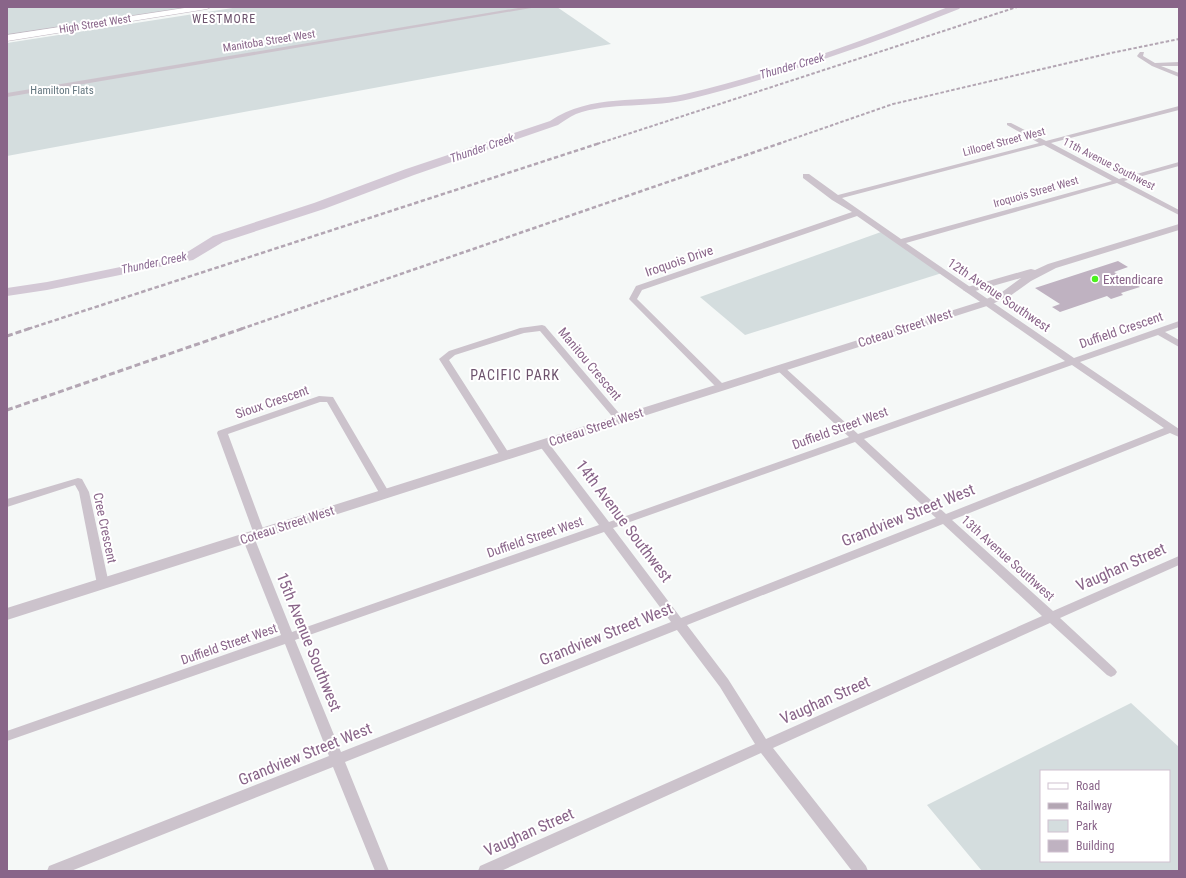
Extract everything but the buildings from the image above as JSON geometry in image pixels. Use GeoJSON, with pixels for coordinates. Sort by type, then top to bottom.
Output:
{"type":"FeatureCollection","features":[{"type":"Feature","properties":{"kind":"main road","name":"High Street West"},"geometry":{"type":"LineString","coordinates":[[7,38],[207,7]]}},
{"type":"Feature","properties":{"kind":"street","name":"Manitoba Street West"},"geometry":{"type":"LineString","coordinates":[[7,95],[534,7]]}},
{"type":"Feature","properties":{"kind":"street"},"geometry":{"type":"LineString","coordinates":[[1142,52],[1140,56],[1154,65],[1179,75]]}},
{"type":"Feature","properties":{"kind":"street"},"geometry":{"type":"LineString","coordinates":[[1154,65],[1179,64]]}},
{"type":"Feature","properties":{"kind":"street","name":"Lillooet Street West"},"geometry":{"type":"LineString","coordinates":[[835,198],[1179,108]]}},
{"type":"Feature","properties":{"kind":"street","name":"11th Avenue Southwest"},"geometry":{"type":"LineString","coordinates":[[1008,124],[1179,213]]}},
{"type":"Feature","properties":{"kind":"street","name":"Iroquois Street West"},"geometry":{"type":"LineString","coordinates":[[899,242],[1179,164]]}},
{"type":"Feature","properties":{"kind":"street","name":"12th Avenue Southwest"},"geometry":{"type":"LineString","coordinates":[[806,176],[835,198],[986,303],[1175,431]]}},
{"type":"Feature","properties":{"kind":"street","name":"Iroquois Drive"},"geometry":{"type":"LineString","coordinates":[[721,387],[633,299],[639,288],[857,213]]}},
{"type":"Feature","properties":{"kind":"street","name":"Coteau Street West"},"geometry":{"type":"LineString","coordinates":[[7,614],[986,303],[1006,294],[1027,279],[1052,266],[1179,227]]}},
{"type":"Feature","properties":{"kind":"street"},"geometry":{"type":"LineString","coordinates":[[968,290],[1052,266]]}},
{"type":"Feature","properties":{"kind":"street","name":"Duffield Crescent"},"geometry":{"type":"LineString","coordinates":[[1071,361],[1179,324]]}},
{"type":"Feature","properties":{"kind":"street","name":"Manitou Crescent"},"geometry":{"type":"LineString","coordinates":[[505,455],[444,359],[452,353],[523,330],[542,328],[619,419]]}},
{"type":"Feature","properties":{"kind":"street"},"geometry":{"type":"LineString","coordinates":[[1158,331],[1179,344]]}},
{"type":"Feature","properties":{"kind":"street","name":"Duffield Street West"},"geometry":{"type":"LineString","coordinates":[[7,736],[606,527],[1071,361]]}},
{"type":"Feature","properties":{"kind":"street","name":"13th Avenue Southwest"},"geometry":{"type":"LineString","coordinates":[[780,368],[1111,672]]}},
{"type":"Feature","properties":{"kind":"street","name":"Sioux Crescent"},"geometry":{"type":"LineString","coordinates":[[254,536],[222,433],[319,399],[330,399],[385,494]]}},
{"type":"Feature","properties":{"kind":"street","name":"Grandview Street West"},"geometry":{"type":"LineString","coordinates":[[54,871],[945,519],[1175,431]]}},
{"type":"Feature","properties":{"kind":"street","name":"14th Avenue Southwest"},"geometry":{"type":"LineString","coordinates":[[544,443],[724,684],[763,746],[861,871]]}},
{"type":"Feature","properties":{"kind":"street","name":"Cree Crescent"},"geometry":{"type":"LineString","coordinates":[[7,503],[78,481],[84,492],[103,584]]}},
{"type":"Feature","properties":{"kind":"street","name":"15th Avenue Southwest"},"geometry":{"type":"LineString","coordinates":[[254,536],[289,638],[382,871]]}},
{"type":"Feature","properties":{"kind":"street","name":"Vaughan Street"},"geometry":{"type":"LineString","coordinates":[[485,871],[1179,560]]}},
{"type":"Feature","properties":{"kind":"green space"},"geometry":{"type":"Polygon","coordinates":[[[7,7],[205,7],[7,38],[7,7]]]}},
{"type":"Feature","properties":{"kind":"green space","name":"Hamilton Flats"},"geometry":{"type":"Polygon","coordinates":[[[239,7],[557,7],[611,44],[7,156],[7,43],[239,7]]]}},
{"type":"Feature","properties":{"kind":"green space"},"geometry":{"type":"Polygon","coordinates":[[[881,232],[942,273],[745,335],[700,297],[881,232]]]}},
{"type":"Feature","properties":{"kind":"green space"},"geometry":{"type":"Polygon","coordinates":[[[1131,703],[1179,747],[1179,871],[982,871],[927,805],[1131,703]]]}},
{"type":"Feature","properties":{"kind":"waterway","name":"Thunder Creek"},"geometry":{"type":"LineString","coordinates":[[7,292],[47,286],[188,257],[218,239],[319,206],[410,172],[554,123],[575,111],[602,105],[672,100],[720,88],[822,57],[890,33],[956,7]]}},
{"type":"Feature","properties":{"kind":"railway"},"geometry":{"type":"LineString","coordinates":[[597,144],[1017,7]]}},
{"type":"Feature","properties":{"kind":"railway"},"geometry":{"type":"LineString","coordinates":[[778,144],[893,104],[1111,53],[1179,39]]}},
{"type":"Feature","properties":{"kind":"railway"},"geometry":{"type":"LineString","coordinates":[[28,329],[600,143]]}},
{"type":"Feature","properties":{"kind":"railway"},"geometry":{"type":"LineString","coordinates":[[241,329],[781,143]]}},
{"type":"Feature","properties":{"kind":"railway"},"geometry":{"type":"LineString","coordinates":[[7,410],[244,328]]}},
{"type":"Feature","properties":{"kind":"railway"},"geometry":{"type":"LineString","coordinates":[[7,336],[28,329]]}},
{"type":"Feature","properties":{"kind":"place","name":"Extendicare"},"geometry":{"type":"Point","coordinates":[1095,279]}},
{"type":"Feature","properties":{"kind":"district","name":"WESTMORE"},"geometry":{"type":"Point","coordinates":[224,19]}},
{"type":"Feature","properties":{"kind":"district","name":"PACIFIC PARK"},"geometry":{"type":"Point","coordinates":[515,375]}}]}
